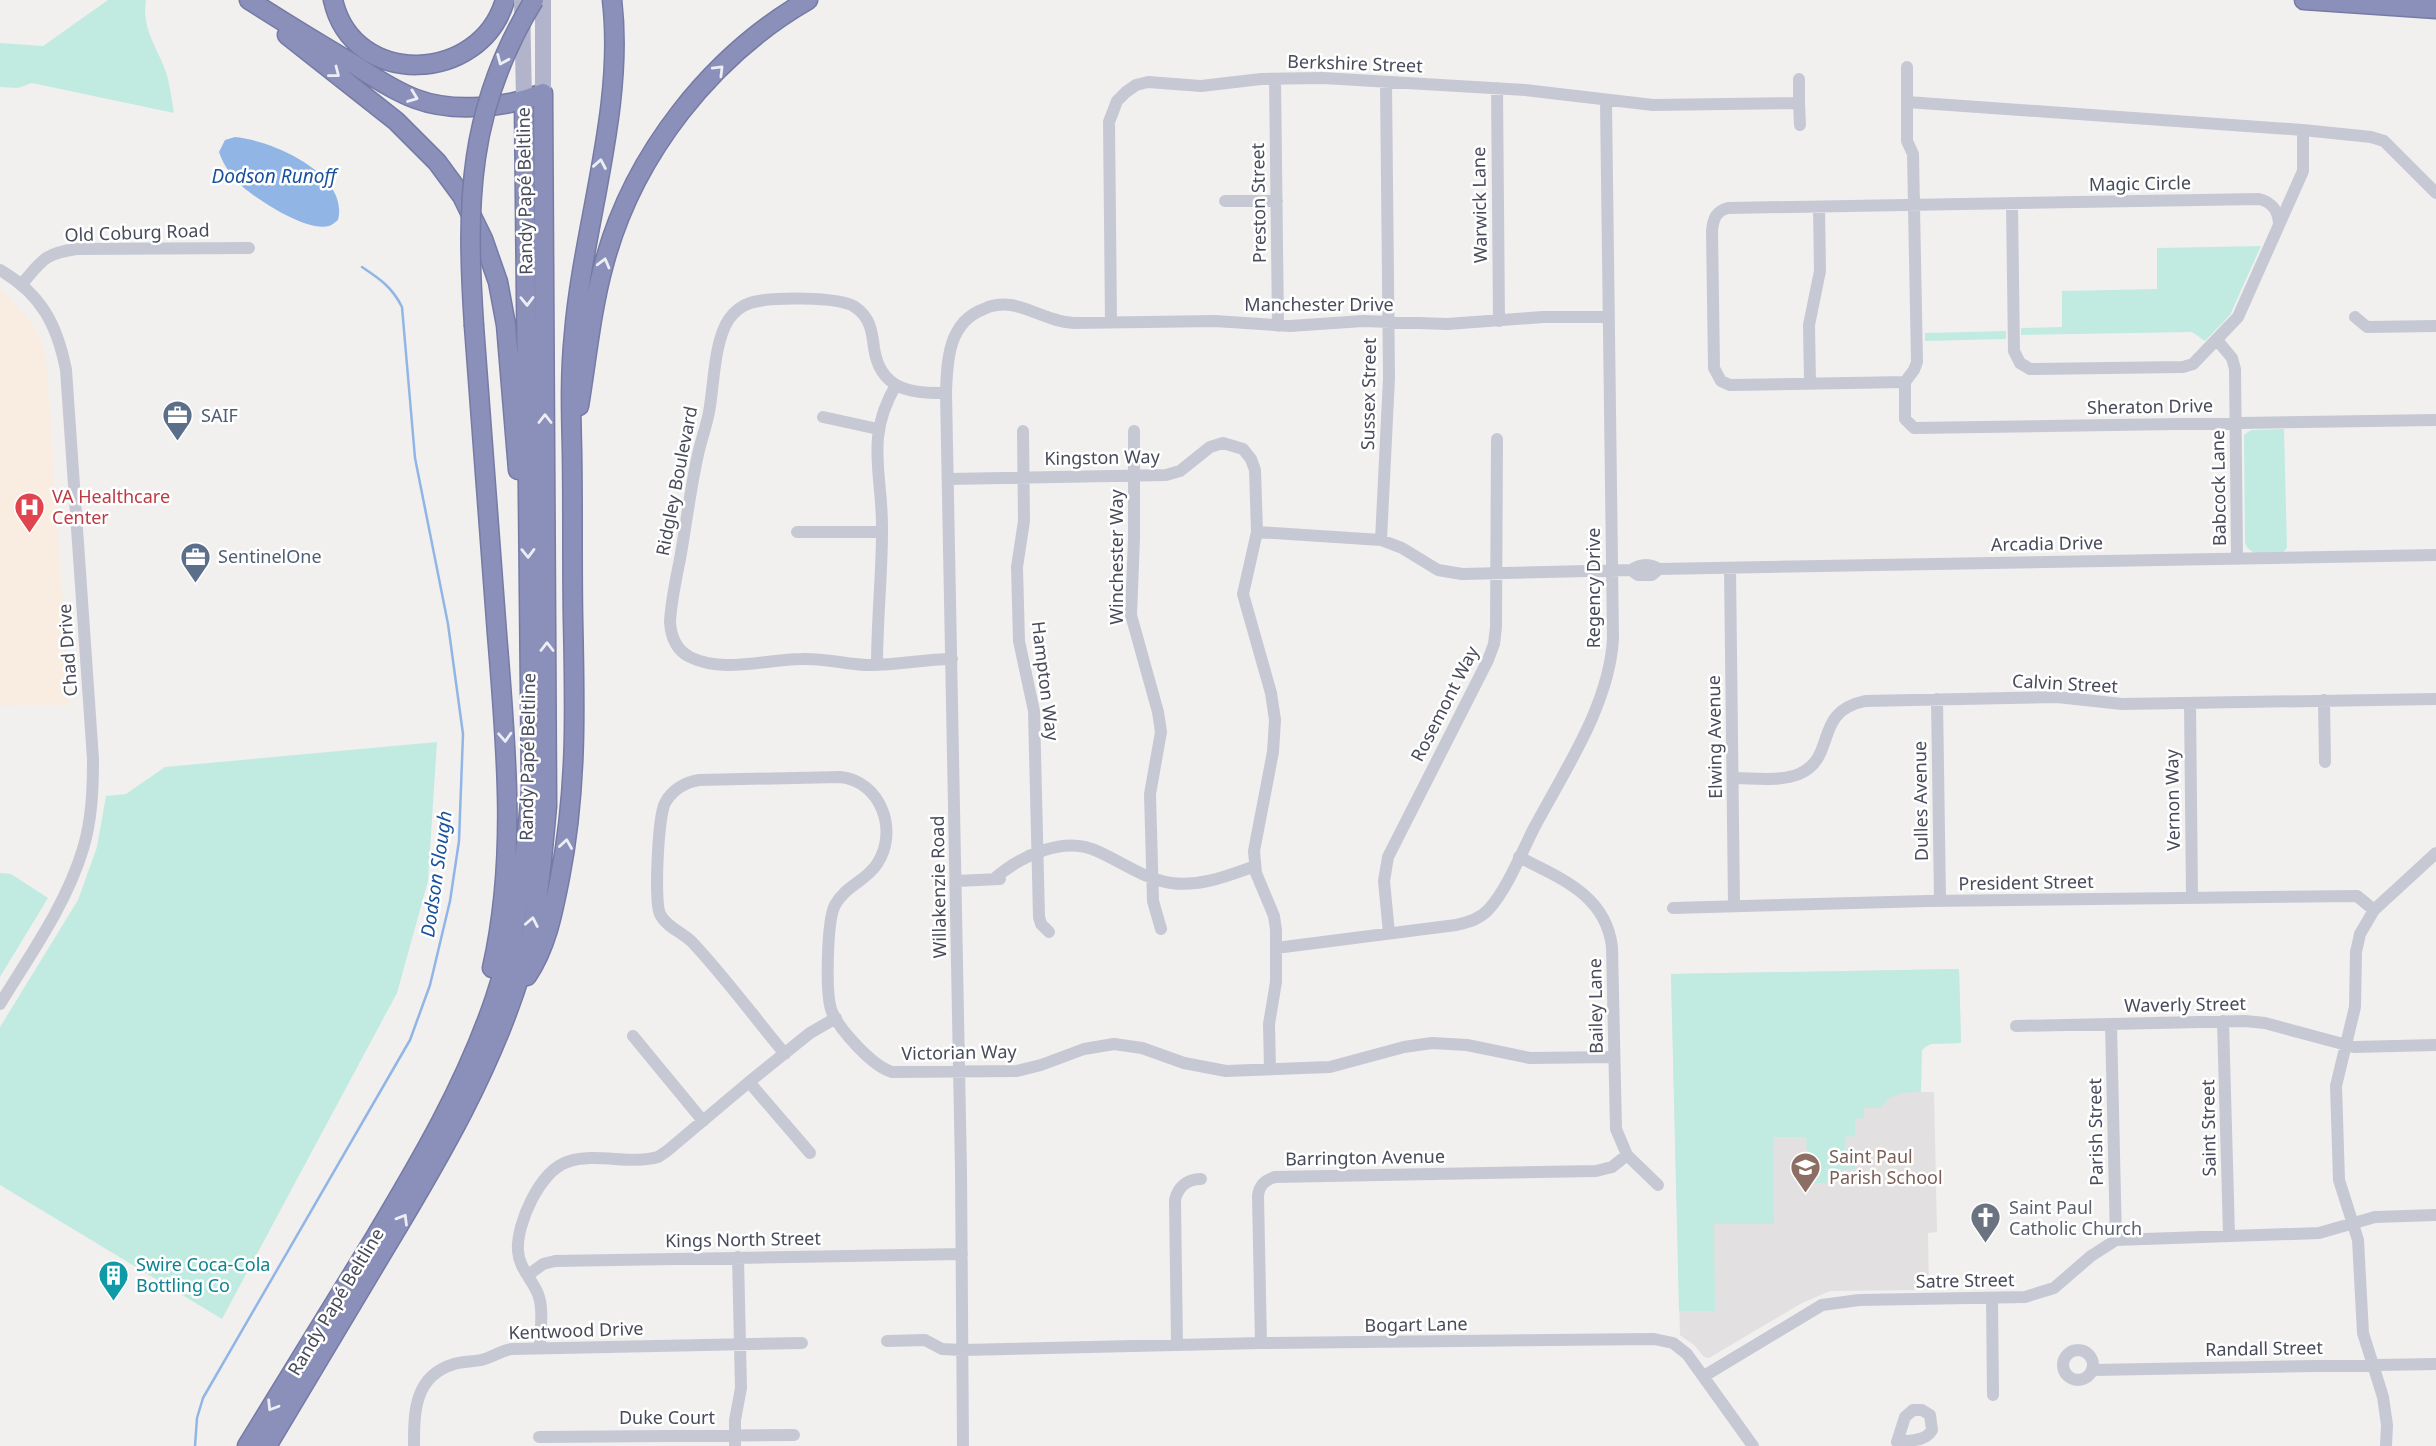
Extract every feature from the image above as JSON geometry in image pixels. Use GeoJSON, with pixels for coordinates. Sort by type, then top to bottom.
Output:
{"type":"FeatureCollection","features":[{"type":"Feature","properties":{"kind":"highway"},"geometry":{"type":"LineString","coordinates":[[243,0],[396,121],[437,162],[462,196],[483,239],[498,282],[506,325],[516,465],[527,508]]}},
{"type":"Feature","properties":{"kind":"highway"},"geometry":{"type":"LineString","coordinates":[[248,0],[388,86],[418,100],[473,106],[503,105],[524,101],[542,93]]}},
{"type":"Feature","properties":{"kind":"highway"},"geometry":{"type":"LineString","coordinates":[[333,0],[341,22],[357,42],[385,61],[414,66],[444,62],[472,47],[491,28],[505,0]]}},
{"type":"Feature","properties":{"kind":"highway"},"geometry":{"type":"LineString","coordinates":[[381,1227],[472,1035],[491,969],[505,896],[509,844],[505,736],[474,326],[470,225],[476,148],[487,101],[498,71],[534,0]]}},
{"type":"Feature","properties":{"kind":"highway"},"geometry":{"type":"LineString","coordinates":[[512,999],[530,973],[551,923],[573,797],[575,720],[570,387],[573,335],[583,260],[611,98],[615,55],[612,0]]}},
{"type":"Feature","properties":{"kind":"highway"},"geometry":{"type":"LineString","coordinates":[[2304,0],[2436,9]]}},
{"type":"Feature","properties":{"kind":"highway"},"geometry":{"type":"LineString","coordinates":[[572,451],[591,319],[603,265],[624,204],[644,166],[683,110],[702,88],[747,44],[805,2]]}},
{"type":"Feature","properties":{"kind":"highway","name":"Randy Papé Beltline"},"geometry":{"type":"LineString","coordinates":[[267,1446],[463,1113],[502,1027],[523,967],[533,918],[547,807],[542,93]]}},
{"type":"Feature","properties":{"kind":"highway","name":"Randy Papé Beltline"},"geometry":{"type":"LineString","coordinates":[[247,1446],[431,1143],[481,1037],[496,996],[519,904],[531,790],[524,101]]}},
{"type":"Feature","properties":{"kind":"main road","name":"Randy Papé Beltline"},"geometry":{"type":"LineString","coordinates":[[522,0],[524,101]]}},
{"type":"Feature","properties":{"kind":"main road","name":"Randy Papé Beltline"},"geometry":{"type":"LineString","coordinates":[[542,93],[543,0]]}},
{"type":"Feature","properties":{"kind":"street"},"geometry":{"type":"LineString","coordinates":[[1819,206],[1819,271],[1809,325],[1810,383],[1905,382],[1917,362],[1913,154],[1908,141],[1907,67]]}},
{"type":"Feature","properties":{"kind":"street","name":"Berkshire Street"},"geometry":{"type":"LineString","coordinates":[[1111,323],[1109,130],[1117,101],[1131,88],[1143,83],[1195,86],[1275,79],[1386,82],[1497,88],[1606,102],[1673,106],[1799,103]]}},
{"type":"Feature","properties":{"kind":"street","name":"Preston Street"},"geometry":{"type":"LineString","coordinates":[[1275,79],[1278,326]]}},
{"type":"Feature","properties":{"kind":"street"},"geometry":{"type":"LineString","coordinates":[[1799,79],[1800,125]]}},
{"type":"Feature","properties":{"kind":"street","name":"Sussex Street"},"geometry":{"type":"LineString","coordinates":[[1381,540],[1389,400],[1386,82]]}},
{"type":"Feature","properties":{"kind":"street","name":"Warwick Lane"},"geometry":{"type":"LineString","coordinates":[[1497,88],[1499,321]]}},
{"type":"Feature","properties":{"kind":"street","name":"Regency Drive"},"geometry":{"type":"LineString","coordinates":[[1276,948],[1456,925],[1479,918],[1494,903],[1520,857],[1597,707],[1604,688],[1613,639],[1606,102]]}},
{"type":"Feature","properties":{"kind":"street"},"geometry":{"type":"LineString","coordinates":[[1907,102],[2302,130],[2376,138],[2388,143],[2434,187]]}},
{"type":"Feature","properties":{"kind":"street"},"geometry":{"type":"LineString","coordinates":[[2012,204],[2013,346],[2020,363],[2034,369],[2183,367],[2193,364],[2238,317],[2303,171],[2302,130]]}},
{"type":"Feature","properties":{"kind":"street","name":"Magic Circle"},"geometry":{"type":"LineString","coordinates":[[1810,383],[1730,385],[1718,377],[1714,368],[1712,231],[1718,213],[1728,208],[2259,199],[2276,210],[2279,225]]}},
{"type":"Feature","properties":{"kind":"street"},"geometry":{"type":"LineString","coordinates":[[1226,201],[1276,201]]}},
{"type":"Feature","properties":{"kind":"street","name":"Old Coburg Road"},"geometry":{"type":"LineString","coordinates":[[22,284],[45,258],[61,251],[249,248]]}},
{"type":"Feature","properties":{"kind":"street"},"geometry":{"type":"LineString","coordinates":[[0,270],[22,284]]}},
{"type":"Feature","properties":{"kind":"street","name":"Chad Drive"},"geometry":{"type":"LineString","coordinates":[[0,1004],[66,892],[84,847],[93,794],[66,370],[56,332],[37,299],[22,284]]}},
{"type":"Feature","properties":{"kind":"street","name":"Ridgley Boulevard"},"geometry":{"type":"LineString","coordinates":[[680,650],[672,635],[671,609],[722,334],[732,315],[743,306],[762,301],[831,299],[850,304],[868,320],[878,363],[897,385]]}},
{"type":"Feature","properties":{"kind":"street","name":"Manchester Drive"},"geometry":{"type":"LineString","coordinates":[[958,329],[975,313],[1000,304],[1020,307],[1056,321],[1111,323],[1215,321],[1278,326],[1348,321],[1447,324],[1543,317],[1608,317]]}},
{"type":"Feature","properties":{"kind":"street"},"geometry":{"type":"LineString","coordinates":[[2355,317],[2367,327],[2436,326]]}},
{"type":"Feature","properties":{"kind":"street","name":"Willakenzie Road"},"geometry":{"type":"LineString","coordinates":[[958,329],[951,342],[946,393],[960,1072],[963,1446]]}},
{"type":"Feature","properties":{"kind":"street","name":"Babcock Lane"},"geometry":{"type":"LineString","coordinates":[[2217,340],[2229,353],[2234,365],[2237,558]]}},
{"type":"Feature","properties":{"kind":"street","name":"Sheraton Drive"},"geometry":{"type":"LineString","coordinates":[[1905,382],[1905,419],[1914,428],[2436,420]]}},
{"type":"Feature","properties":{"kind":"street"},"geometry":{"type":"LineString","coordinates":[[877,665],[883,532],[876,459],[878,429],[888,400],[897,385],[915,393],[946,393]]}},
{"type":"Feature","properties":{"kind":"street"},"geometry":{"type":"LineString","coordinates":[[823,417],[878,429]]}},
{"type":"Feature","properties":{"kind":"street","name":"Hampton Way"},"geometry":{"type":"LineString","coordinates":[[1023,431],[1024,521],[1017,567],[1019,641],[1034,710],[1032,856],[1040,920],[1049,932]]}},
{"type":"Feature","properties":{"kind":"street","name":"Winchester Way"},"geometry":{"type":"LineString","coordinates":[[1134,431],[1131,615],[1158,712],[1161,733],[1150,788],[1153,907],[1161,929]]}},
{"type":"Feature","properties":{"kind":"street","name":"Rosemont Way"},"geometry":{"type":"LineString","coordinates":[[1389,933],[1384,881],[1388,856],[1492,652],[1496,627],[1497,439]]}},
{"type":"Feature","properties":{"kind":"street","name":"Kingston Way"},"geometry":{"type":"LineString","coordinates":[[948,479],[1175,473],[1210,447],[1219,444],[1247,444],[1255,470],[1257,532],[1244,599],[1272,700],[1275,736],[1255,839],[1255,866]]}},
{"type":"Feature","properties":{"kind":"street"},"geometry":{"type":"LineString","coordinates":[[797,533],[883,532]]}},
{"type":"Feature","properties":{"kind":"street","name":"Arcadia Drive"},"geometry":{"type":"LineString","coordinates":[[1257,532],[1381,540],[1445,573],[1631,570],[1638,565],[1652,565],[1659,569],[2436,555]]}},
{"type":"Feature","properties":{"kind":"street","name":"Elwing Avenue"},"geometry":{"type":"LineString","coordinates":[[1730,568],[1734,905]]}},
{"type":"Feature","properties":{"kind":"street"},"geometry":{"type":"LineString","coordinates":[[668,659],[680,650],[697,660],[715,664],[804,659],[877,665],[924,659],[952,659]]}},
{"type":"Feature","properties":{"kind":"street","name":"Calvin Street"},"geometry":{"type":"LineString","coordinates":[[1732,778],[1787,777],[1805,770],[1820,754],[1832,719],[1853,704],[1865,701],[2057,697],[2104,703],[2436,699]]}},
{"type":"Feature","properties":{"kind":"street","name":"Dulles Avenue"},"geometry":{"type":"LineString","coordinates":[[1937,699],[1940,901]]}},
{"type":"Feature","properties":{"kind":"street"},"geometry":{"type":"LineString","coordinates":[[2324,700],[2325,762]]}},
{"type":"Feature","properties":{"kind":"street","name":"Vernon Way"},"geometry":{"type":"LineString","coordinates":[[2190,703],[2192,897]]}},
{"type":"Feature","properties":{"kind":"street","name":"Victorian Way"},"geometry":{"type":"LineString","coordinates":[[785,1054],[691,942],[665,922],[659,912],[656,894],[661,814],[675,790],[688,783],[699,780],[840,778],[858,782],[876,796],[882,809],[885,843],[881,857],[869,874],[843,893],[835,905],[830,920],[830,1001],[836,1018],[868,1057],[885,1070],[906,1073],[1025,1069],[1084,1049],[1114,1044],[1142,1048],[1209,1069],[1338,1066],[1405,1047],[1432,1043],[1467,1045],[1530,1058],[1614,1057]]}},
{"type":"Feature","properties":{"kind":"street"},"geometry":{"type":"LineString","coordinates":[[956,881],[1005,878],[1021,869],[1032,856],[1061,847],[1084,846],[1152,879],[1181,884],[1199,883],[1255,866],[1274,916],[1276,982],[1269,1031],[1270,1069]]}},
{"type":"Feature","properties":{"kind":"street"},"geometry":{"type":"LineString","coordinates":[[2386,1446],[2386,1410],[2363,1333],[2359,1246],[2338,1171],[2336,1086],[2355,1007],[2357,941],[2374,910],[2436,853]]}},
{"type":"Feature","properties":{"kind":"street","name":"Bailey Lane"},"geometry":{"type":"LineString","coordinates":[[1520,857],[1579,889],[1596,906],[1607,926],[1612,953],[1616,1124],[1621,1145],[1627,1155],[1658,1185]]}},
{"type":"Feature","properties":{"kind":"street","name":"President Street"},"geometry":{"type":"LineString","coordinates":[[1674,908],[1940,901],[2357,896],[2363,898],[2374,910]]}},
{"type":"Feature","properties":{"kind":"street"},"geometry":{"type":"LineString","coordinates":[[540,1348],[539,1297],[519,1257],[519,1236],[538,1188],[548,1173],[573,1161],[658,1157],[813,1031],[836,1018]]}},
{"type":"Feature","properties":{"kind":"street","name":"Waverly Street"},"geometry":{"type":"LineString","coordinates":[[2016,1026],[2223,1021],[2265,1023],[2359,1047],[2436,1045]]}},
{"type":"Feature","properties":{"kind":"street","name":"Saint Street"},"geometry":{"type":"LineString","coordinates":[[2223,1021],[2229,1235]]}},
{"type":"Feature","properties":{"kind":"street","name":"Parish Street"},"geometry":{"type":"LineString","coordinates":[[2111,1024],[2116,1240]]}},
{"type":"Feature","properties":{"kind":"street"},"geometry":{"type":"LineString","coordinates":[[633,1036],[703,1121]]}},
{"type":"Feature","properties":{"kind":"street"},"geometry":{"type":"LineString","coordinates":[[750,1082],[810,1153]]}},
{"type":"Feature","properties":{"kind":"street","name":"Barrington Avenue"},"geometry":{"type":"LineString","coordinates":[[1261,1343],[1259,1183],[1275,1177],[1596,1171],[1612,1167],[1627,1155]]}},
{"type":"Feature","properties":{"kind":"street"},"geometry":{"type":"LineString","coordinates":[[1177,1345],[1175,1200],[1185,1183],[1201,1178]]}},
{"type":"Feature","properties":{"kind":"street"},"geometry":{"type":"LineString","coordinates":[[2116,1240],[2319,1233],[2381,1217],[2436,1215]]}},
{"type":"Feature","properties":{"kind":"street","name":"Satre Street"},"geometry":{"type":"LineString","coordinates":[[1704,1376],[1811,1310],[1829,1303],[2025,1297],[2054,1288],[2091,1256],[2116,1240]]}},
{"type":"Feature","properties":{"kind":"street","name":"Kings North Street"},"geometry":{"type":"LineString","coordinates":[[528,1275],[546,1263],[555,1261],[962,1254]]}},
{"type":"Feature","properties":{"kind":"street"},"geometry":{"type":"LineString","coordinates":[[735,1441],[735,1420],[741,1392],[738,1257]]}},
{"type":"Feature","properties":{"kind":"street"},"geometry":{"type":"LineString","coordinates":[[1992,1299],[1993,1395]]}},
{"type":"Feature","properties":{"kind":"street","name":"Bogart Lane"},"geometry":{"type":"LineString","coordinates":[[887,1341],[925,1340],[942,1349],[962,1350],[1261,1343],[1654,1339],[1678,1346],[1704,1376]]}},
{"type":"Feature","properties":{"kind":"street","name":"Kentwood Drive"},"geometry":{"type":"LineString","coordinates":[[414,1446],[414,1412],[417,1401],[423,1388],[437,1372],[452,1364],[482,1360],[508,1349],[802,1343]]}},
{"type":"Feature","properties":{"kind":"street","name":"Randall Street"},"geometry":{"type":"LineString","coordinates":[[2092,1370],[2436,1364]]}},
{"type":"Feature","properties":{"kind":"street"},"geometry":{"type":"LineString","coordinates":[[1704,1376],[1753,1446]]}},
{"type":"Feature","properties":{"kind":"street","name":"Duke Court"},"geometry":{"type":"LineString","coordinates":[[539,1437],[735,1441],[794,1435]]}},
{"type":"Feature","properties":{"kind":"shaded area","name":"VA Healthcare Center"},"geometry":{"type":"Polygon","coordinates":[[[0,290],[31,322],[46,356],[70,705],[0,706],[0,290]]]}},
{"type":"Feature","properties":{"kind":"shaded area","name":"Saint Paul Parish School"},"geometry":{"type":"Polygon","coordinates":[[[1959,969],[1961,1043],[1928,1044],[1920,1053],[1921,1092],[1934,1092],[1937,1232],[1928,1233],[1929,1290],[1830,1291],[1802,1303],[1709,1358],[1704,1357],[1680,1335],[1671,974],[1959,969]]]}},
{"type":"Feature","properties":{"kind":"green space"},"geometry":{"type":"Polygon","coordinates":[[[108,0],[146,0],[148,29],[167,75],[174,113],[32,83],[18,88],[0,87],[0,43],[43,46],[108,0]]]}},
{"type":"Feature","properties":{"kind":"green space"},"geometry":{"type":"Polygon","coordinates":[[[2261,246],[2230,315],[2205,341],[2192,332],[2021,335],[2021,328],[2062,327],[2062,291],[2157,289],[2157,248],[2261,246]]]}},
{"type":"Feature","properties":{"kind":"green space"},"geometry":{"type":"Polygon","coordinates":[[[2006,331],[2006,339],[1925,341],[1925,333],[2006,331]]]}},
{"type":"Feature","properties":{"kind":"green space"},"geometry":{"type":"Polygon","coordinates":[[[2284,429],[2287,548],[2283,553],[2256,553],[2247,548],[2245,543],[2244,435],[2251,430],[2284,429]]]}},
{"type":"Feature","properties":{"kind":"green space"},"geometry":{"type":"Polygon","coordinates":[[[437,742],[428,881],[397,993],[222,1319],[0,1185],[0,1027],[78,900],[97,847],[106,796],[126,794],[165,767],[437,742]]]}},
{"type":"Feature","properties":{"kind":"green space"},"geometry":{"type":"Polygon","coordinates":[[[0,873],[11,874],[48,898],[0,977],[0,873]]]}},
{"type":"Feature","properties":{"kind":"green space","name":"Saint Paul Parish School"},"geometry":{"type":"Polygon","coordinates":[[[1959,969],[1961,1043],[1931,1044],[1922,1049],[1921,1092],[1898,1094],[1881,1108],[1864,1108],[1864,1118],[1855,1119],[1855,1136],[1845,1137],[1845,1150],[1855,1151],[1855,1169],[1827,1169],[1827,1183],[1809,1183],[1806,1137],[1773,1137],[1774,1224],[1714,1224],[1715,1311],[1679,1311],[1671,974],[1959,969]]]}},
{"type":"Feature","properties":{"kind":"water","name":"Dodson Runoff"},"geometry":{"type":"Polygon","coordinates":[[[235,137],[287,152],[320,174],[332,188],[338,203],[338,220],[329,226],[320,227],[297,220],[244,188],[229,171],[219,152],[225,140],[235,137]]]}},
{"type":"Feature","properties":{"kind":"waterway","name":"Dodson Slough"},"geometry":{"type":"LineString","coordinates":[[195,1446],[197,1418],[203,1398],[410,1040],[430,985],[450,901],[459,841],[463,734],[448,624],[415,458],[402,307],[385,284],[362,267]]}},
{"type":"Feature","properties":{"kind":"place","name":"SAIF"},"geometry":{"type":"Point","coordinates":[178,443]}},
{"type":"Feature","properties":{"kind":"place","name":"VA Healthcare Center"},"geometry":{"type":"Point","coordinates":[29,534]}},
{"type":"Feature","properties":{"kind":"place","name":"SentinelOne"},"geometry":{"type":"Point","coordinates":[195,584]}},
{"type":"Feature","properties":{"kind":"place","name":"Saint Paul Parish School"},"geometry":{"type":"Point","coordinates":[1806,1194]}},
{"type":"Feature","properties":{"kind":"place","name":"Saint Paul Catholic Church"},"geometry":{"type":"Point","coordinates":[1986,1245]}},
{"type":"Feature","properties":{"kind":"place","name":"Swire Coca-Cola Bottling Co"},"geometry":{"type":"Point","coordinates":[113,1302]}}]}
